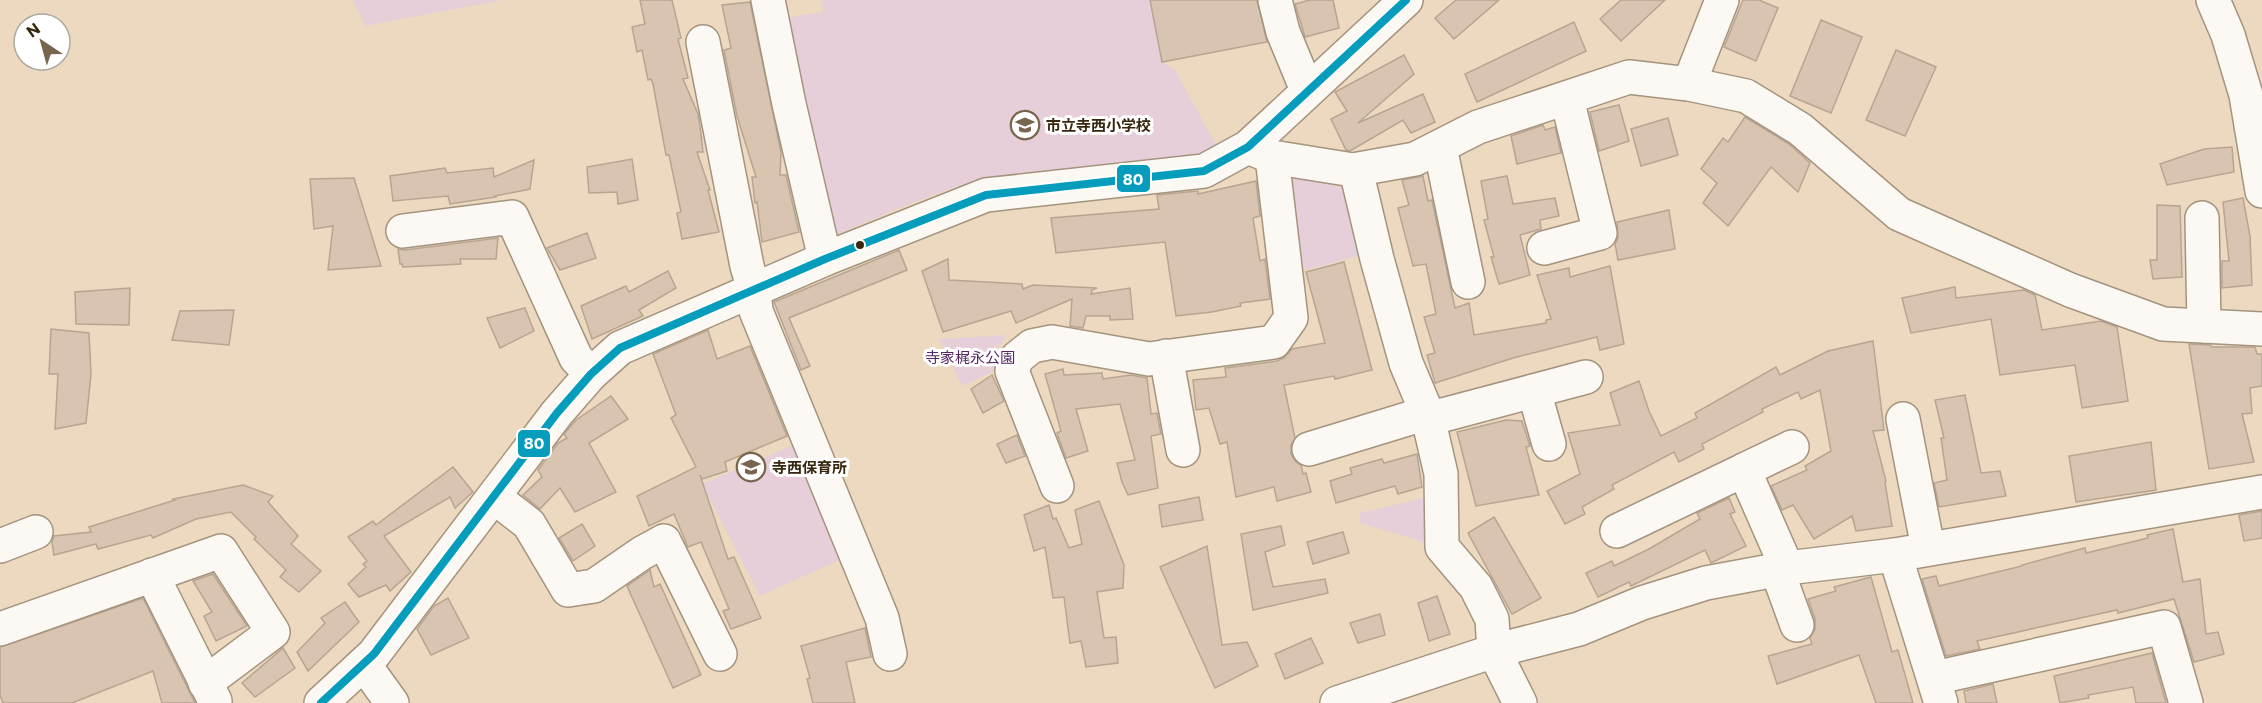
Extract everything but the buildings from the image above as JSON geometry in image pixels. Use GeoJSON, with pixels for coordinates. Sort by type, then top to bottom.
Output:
{"type":"FeatureCollection","features":[{"type":"Feature","properties":{"kind":"street"},"geometry":{"type":"LineString","coordinates":[[768,0],[789,104],[825,259]]}},
{"type":"Feature","properties":{"kind":"street"},"geometry":{"type":"LineString","coordinates":[[1275,0],[1283,32],[1306,90]]}},
{"type":"Feature","properties":{"kind":"street"},"geometry":{"type":"LineString","coordinates":[[1056,486],[1012,371],[1017,358],[1032,346],[1052,342],[1149,359],[1274,342],[1291,318],[1260,152],[1306,90],[1406,0]]}},
{"type":"Feature","properties":{"kind":"street"},"geometry":{"type":"LineString","coordinates":[[1689,84],[1722,0]]}},
{"type":"Feature","properties":{"kind":"street"},"geometry":{"type":"LineString","coordinates":[[2213,0],[2228,35],[2246,95],[2262,191]]}},
{"type":"Feature","properties":{"kind":"street"},"geometry":{"type":"LineString","coordinates":[[703,42],[754,290],[756,311],[882,618],[890,654]]}},
{"type":"Feature","properties":{"kind":"street"},"geometry":{"type":"LineString","coordinates":[[321,703],[359,681],[381,645],[557,413],[591,374],[620,348],[825,259],[986,195],[1204,171],[1260,152],[1356,170],[1415,159],[1478,127],[1629,77],[1689,84],[1746,96],[1800,129],[1899,214],[2070,290],[2163,324],[2262,329]]}},
{"type":"Feature","properties":{"kind":"street"},"geometry":{"type":"LineString","coordinates":[[1544,248],[1600,233],[1567,99]]}},
{"type":"Feature","properties":{"kind":"street"},"geometry":{"type":"LineString","coordinates":[[1440,147],[1468,282]]}},
{"type":"Feature","properties":{"kind":"street"},"geometry":{"type":"LineString","coordinates":[[1356,170],[1377,259],[1406,363],[1427,416],[1441,474],[1442,547],[1476,587],[1492,619],[1494,651],[1520,703]]}},
{"type":"Feature","properties":{"kind":"street"},"geometry":{"type":"LineString","coordinates":[[403,231],[512,217],[576,358],[591,374]]}},
{"type":"Feature","properties":{"kind":"street"},"geometry":{"type":"LineString","coordinates":[[2202,218],[2204,326]]}},
{"type":"Feature","properties":{"kind":"street"},"geometry":{"type":"LineString","coordinates":[[1166,356],[1183,450]]}},
{"type":"Feature","properties":{"kind":"street"},"geometry":{"type":"LineString","coordinates":[[1309,449],[1427,416],[1586,377]]}},
{"type":"Feature","properties":{"kind":"street"},"geometry":{"type":"LineString","coordinates":[[1534,391],[1549,444]]}},
{"type":"Feature","properties":{"kind":"street"},"geometry":{"type":"LineString","coordinates":[[1904,419],[1928,548]]}},
{"type":"Feature","properties":{"kind":"street"},"geometry":{"type":"LineString","coordinates":[[1617,531],[1792,447]]}},
{"type":"Feature","properties":{"kind":"street"},"geometry":{"type":"LineString","coordinates":[[1744,470],[1782,569],[1797,625]]}},
{"type":"Feature","properties":{"kind":"street"},"geometry":{"type":"LineString","coordinates":[[1337,703],[1494,651],[1579,629],[1642,603],[1706,583],[1782,569],[1895,555],[2262,492]]}},
{"type":"Feature","properties":{"kind":"street"},"geometry":{"type":"LineString","coordinates":[[494,497],[529,524],[568,590],[594,586],[642,553],[664,541],[720,654]]}},
{"type":"Feature","properties":{"kind":"street"},"geometry":{"type":"LineString","coordinates":[[0,546],[36,532]]}},
{"type":"Feature","properties":{"kind":"street"},"geometry":{"type":"LineString","coordinates":[[0,629],[152,575],[221,552],[273,632],[211,693],[152,575]]}},
{"type":"Feature","properties":{"kind":"street"},"geometry":{"type":"LineString","coordinates":[[1895,555],[1937,691],[2164,627],[2186,703]]}},
{"type":"Feature","properties":{"kind":"street"},"geometry":{"type":"LineString","coordinates":[[359,681],[392,703]]}},
{"type":"Feature","properties":{"kind":"green space"},"geometry":{"type":"Polygon","coordinates":[[[353,0],[502,0],[365,26],[353,0]]]}},
{"type":"Feature","properties":{"kind":"green space","name":"市立寺西小学校"},"geometry":{"type":"Polygon","coordinates":[[[821,0],[1150,0],[1162,62],[1175,70],[1217,147],[1204,153],[1144,164],[1025,172],[983,179],[917,201],[832,236],[775,23],[796,16],[823,12],[821,0]]]}},
{"type":"Feature","properties":{"kind":"green space"},"geometry":{"type":"Polygon","coordinates":[[[1287,166],[1331,171],[1347,191],[1365,254],[1301,271],[1287,166]]]}},
{"type":"Feature","properties":{"kind":"green space","name":"寺家梶永公園"},"geometry":{"type":"Polygon","coordinates":[[[1007,335],[990,358],[997,370],[962,386],[939,339],[1007,335]]]}},
{"type":"Feature","properties":{"kind":"green space"},"geometry":{"type":"Polygon","coordinates":[[[798,443],[844,558],[760,596],[702,484],[798,443]]]}},
{"type":"Feature","properties":{"kind":"green space"},"geometry":{"type":"Polygon","coordinates":[[[1432,496],[1429,547],[1415,539],[1359,523],[1360,513],[1432,496]]]}},
{"type":"Feature","properties":{"kind":"transit line","name":"80"},"geometry":{"type":"LineString","coordinates":[[321,703],[374,654],[557,413],[591,374],[620,348],[825,259],[986,195],[1204,171],[1248,147],[1406,0]]}},
{"type":"Feature","properties":{"kind":"place","name":"市立寺西小学校"},"geometry":{"type":"Point","coordinates":[1025,125]}},
{"type":"Feature","properties":{"kind":"place","name":"寺西保育所"},"geometry":{"type":"Point","coordinates":[751,467]}}]}
